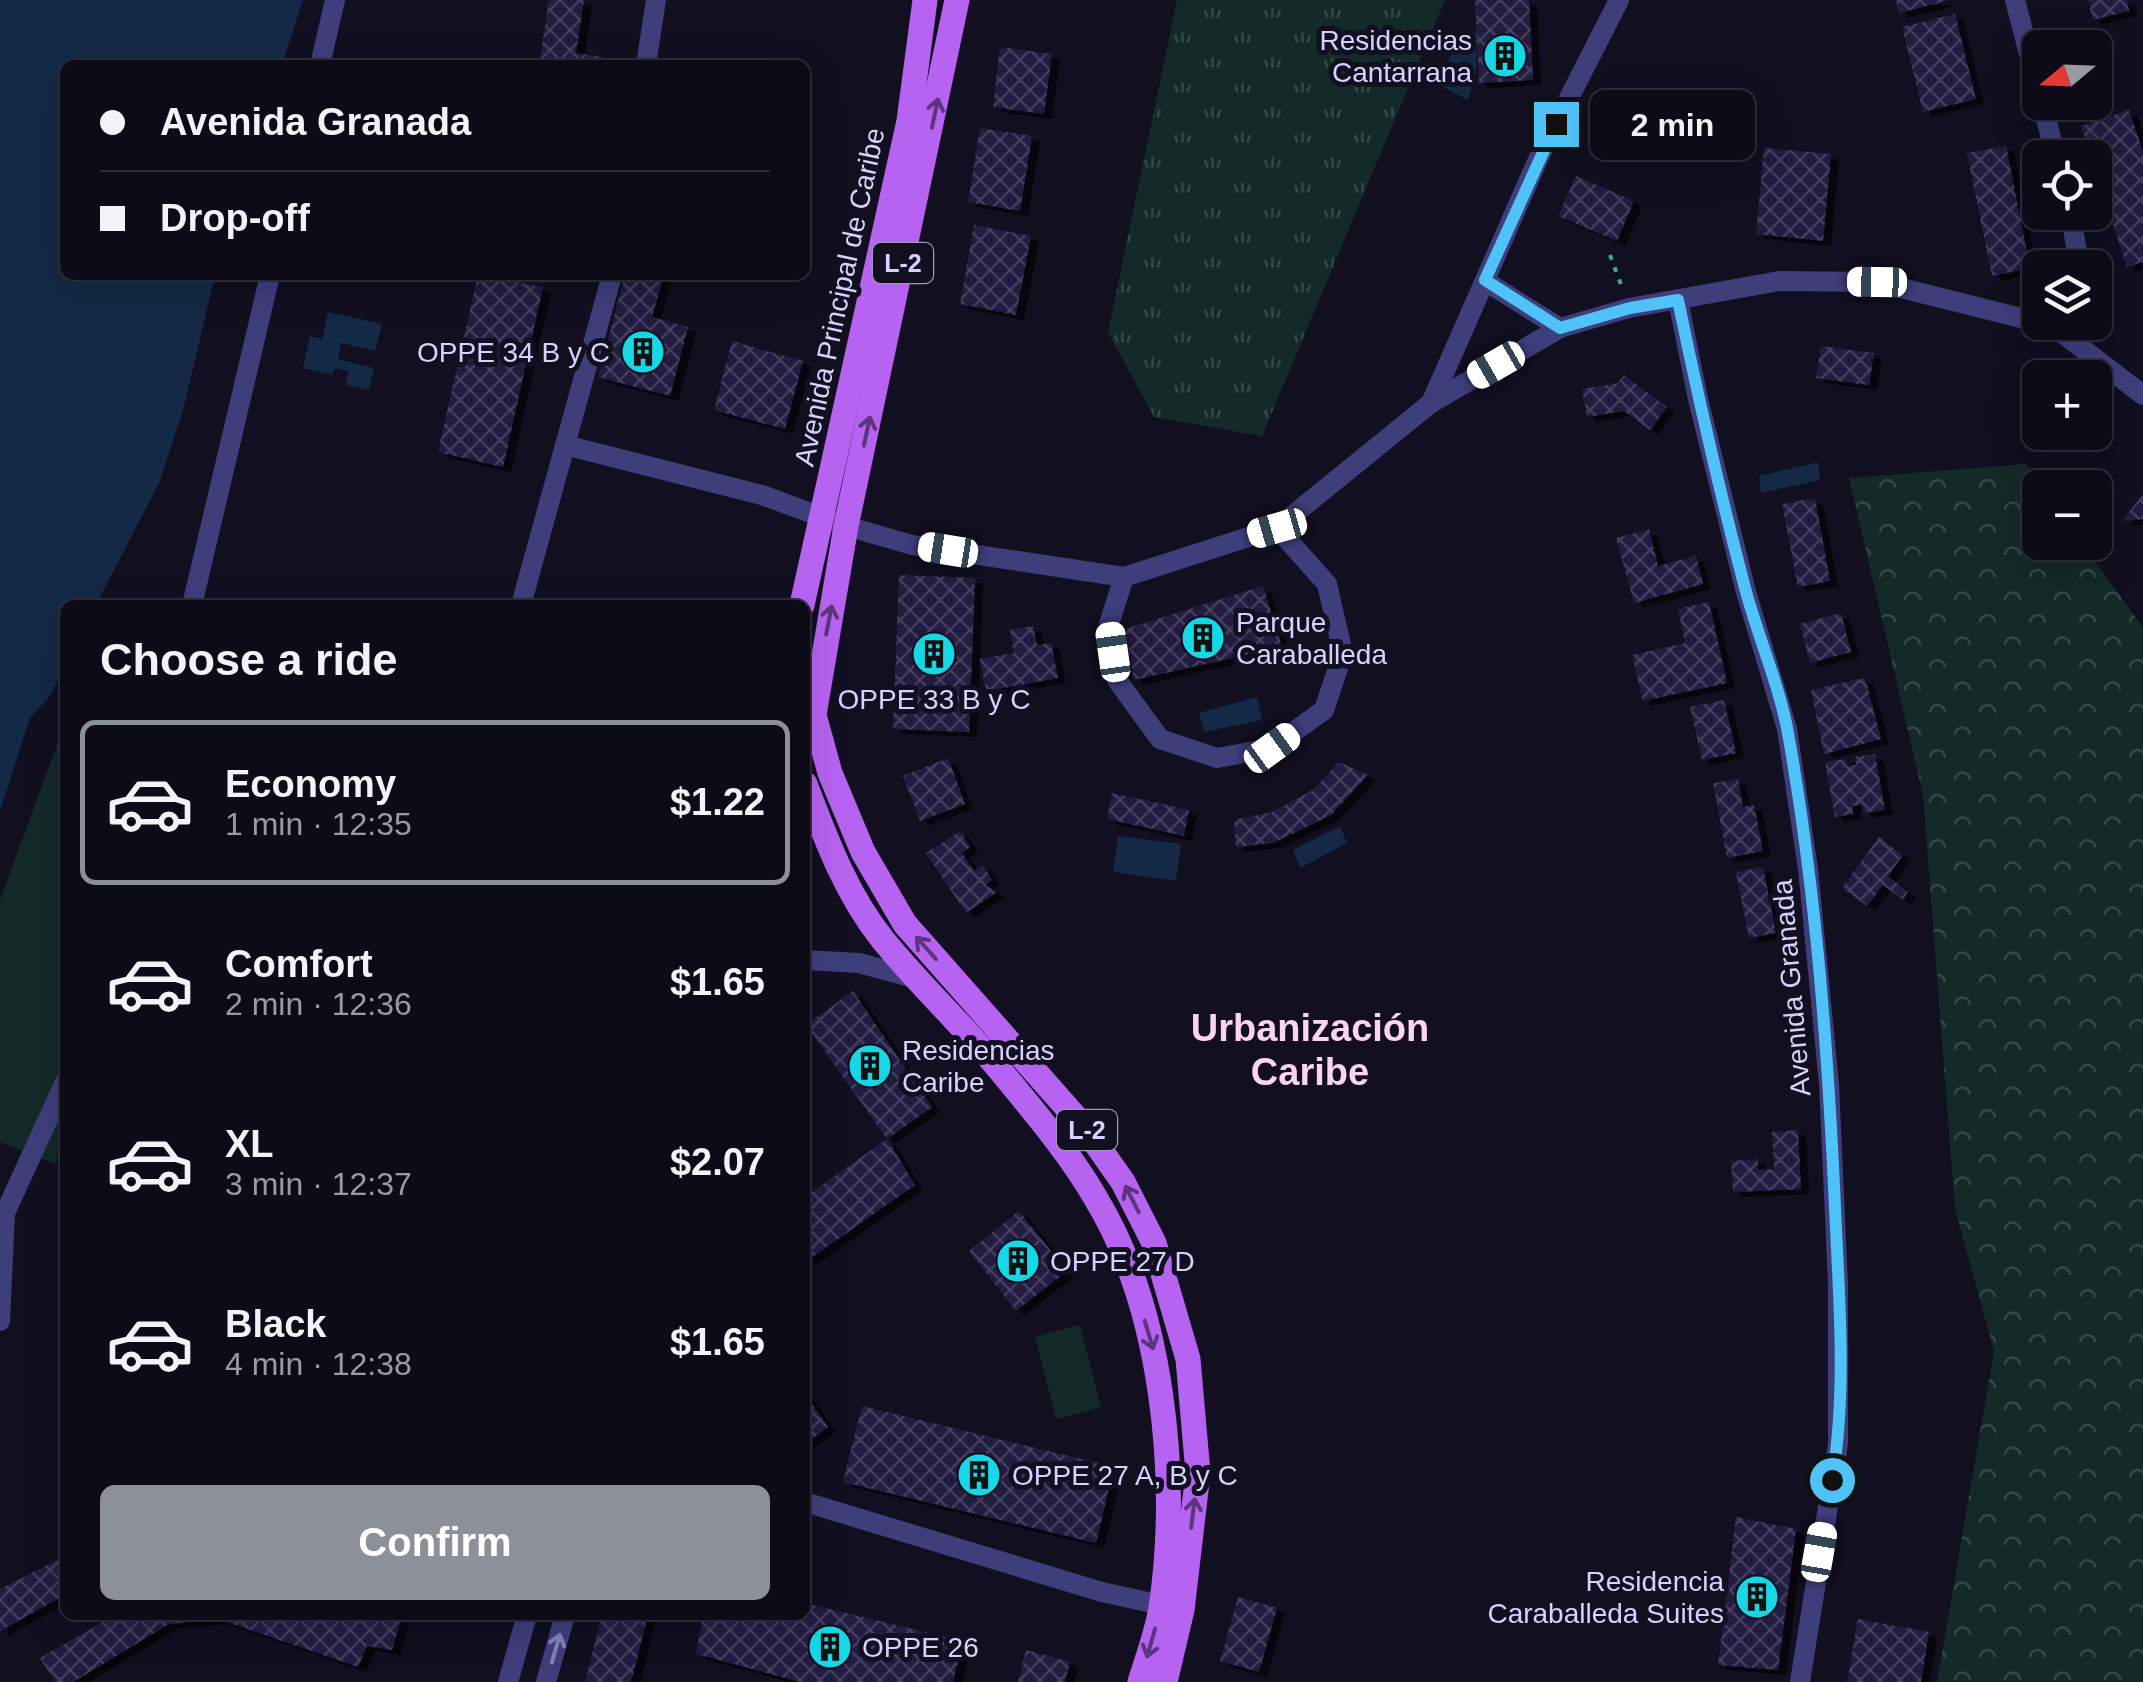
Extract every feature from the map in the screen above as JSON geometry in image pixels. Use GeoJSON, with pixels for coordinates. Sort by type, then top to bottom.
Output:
{"type":"FeatureCollection","features":[{"type":"Feature","properties":{"kind":"main road","name":"Avenida Principal de Caribe"},"geometry":{"type":"LineString","coordinates":[[803,600],[909,121],[926,0]]}},
{"type":"Feature","properties":{"kind":"main road","name":"Avenida Principal de Caribe"},"geometry":{"type":"LineString","coordinates":[[957,0],[846,526],[814,715],[830,773],[863,852],[904,924],[1085,1128],[1123,1182],[1154,1243],[1188,1359],[1198,1473],[1172,1607],[1165,1682]]}},
{"type":"Feature","properties":{"kind":"main road","name":"Avenida Principal de Caribe"},"geometry":{"type":"LineString","coordinates":[[810,797],[836,866],[881,938],[1002,1073],[1060,1146],[1096,1197],[1124,1253],[1159,1369],[1169,1471],[1172,1607],[1140,1682]]}},
{"type":"Feature","properties":{"kind":"street"},"geometry":{"type":"LineString","coordinates":[[321,60],[335,0]]}},
{"type":"Feature","properties":{"kind":"street"},"geometry":{"type":"LineString","coordinates":[[647,60],[656,0]]}},
{"type":"Feature","properties":{"kind":"street"},"geometry":{"type":"LineString","coordinates":[[1431,402],[1540,155],[1620,0]]}},
{"type":"Feature","properties":{"kind":"street"},"geometry":{"type":"LineString","coordinates":[[2016,0],[2024,30]]}},
{"type":"Feature","properties":{"kind":"street"},"geometry":{"type":"LineString","coordinates":[[193,600],[269,280]]}},
{"type":"Feature","properties":{"kind":"street"},"geometry":{"type":"LineString","coordinates":[[522,600],[611,280]]}},
{"type":"Feature","properties":{"kind":"street"},"geometry":{"type":"LineString","coordinates":[[1485,280],[1560,328]]}},
{"type":"Feature","properties":{"kind":"street"},"geometry":{"type":"LineString","coordinates":[[565,445],[762,495],[912,545],[1124,576],[1277,528],[1431,402],[1560,328],[1630,308],[1779,281],[1877,282],[2022,318]]}},
{"type":"Feature","properties":{"kind":"street","name":"Avenida Granada"},"geometry":{"type":"LineString","coordinates":[[1678,300],[1746,592],[1787,729],[1808,870],[1829,1084],[1838,1284],[1838,1444],[1800,1682]]}},
{"type":"Feature","properties":{"kind":"street"},"geometry":{"type":"LineString","coordinates":[[2084,340],[2143,395]]}},
{"type":"Feature","properties":{"kind":"street"},"geometry":{"type":"LineString","coordinates":[[1124,576],[1109,624],[1117,680],[1160,739],[1217,758],[1272,748],[1324,710],[1343,652],[1327,584],[1277,528]]}},
{"type":"Feature","properties":{"kind":"street"},"geometry":{"type":"LineString","coordinates":[[810,729],[814,715]]}},
{"type":"Feature","properties":{"kind":"street"},"geometry":{"type":"LineString","coordinates":[[810,960],[859,963],[918,979]]}},
{"type":"Feature","properties":{"kind":"street"},"geometry":{"type":"LineString","coordinates":[[0,1320],[5,1212],[60,1093]]}},
{"type":"Feature","properties":{"kind":"street"},"geometry":{"type":"LineString","coordinates":[[810,1504],[1102,1592],[1172,1607]]}},
{"type":"Feature","properties":{"kind":"street"},"geometry":{"type":"LineString","coordinates":[[508,1682],[525,1620]]}},
{"type":"Feature","properties":{"kind":"street"},"geometry":{"type":"LineString","coordinates":[[546,1682],[564,1620]]}},
{"type":"Feature","properties":{"kind":"path"},"geometry":{"type":"LineString","coordinates":[[1610,255],[1630,308]]}},
{"type":"Feature","properties":{"kind":"green space"},"geometry":{"type":"Polygon","coordinates":[[[1177,0],[1445,0],[1262,436],[1154,417],[1108,332],[1177,0]]]}},
{"type":"Feature","properties":{"kind":"green space"},"geometry":{"type":"Polygon","coordinates":[[[2026,464],[2030,470],[2022,470],[2022,560],[2094,560],[2143,628],[2143,1682],[1937,1682],[1994,1351],[1955,1209],[1923,795],[1849,478],[2026,464]]]}},
{"type":"Feature","properties":{"kind":"green space"},"geometry":{"type":"Polygon","coordinates":[[[60,737],[60,1135],[56,1164],[0,1142],[0,900],[60,737]]]}},
{"type":"Feature","properties":{"kind":"green space"},"geometry":{"type":"Polygon","coordinates":[[[1080,1325],[1101,1407],[1056,1419],[1035,1337],[1080,1325]]]}},
{"type":"Feature","properties":{"kind":"water"},"geometry":{"type":"Polygon","coordinates":[[[0,0],[303,0],[284,60],[60,60],[60,280],[214,280],[184,407],[160,481],[99,600],[60,600],[60,676],[50,696],[30,718],[0,811],[0,0]]]}},
{"type":"Feature","properties":{"kind":"water"},"geometry":{"type":"Polygon","coordinates":[[[1477,32],[1476,73],[1468,100],[1435,83],[1464,33],[1477,32]]]}},
{"type":"Feature","properties":{"kind":"water"},"geometry":{"type":"Polygon","coordinates":[[[328,312],[382,324],[375,351],[341,343],[338,359],[374,368],[369,390],[346,385],[348,371],[335,368],[332,375],[303,368],[310,336],[322,339],[328,312]]]}},
{"type":"Feature","properties":{"kind":"water"},"geometry":{"type":"Polygon","coordinates":[[[1818,462],[1820,480],[1761,493],[1759,476],[1818,462]]]}},
{"type":"Feature","properties":{"kind":"water"},"geometry":{"type":"Polygon","coordinates":[[[1257,697],[1262,720],[1204,732],[1199,713],[1257,697]]]}},
{"type":"Feature","properties":{"kind":"water"},"geometry":{"type":"Polygon","coordinates":[[[1340,826],[1347,843],[1300,868],[1293,850],[1340,826]]]}},
{"type":"Feature","properties":{"kind":"water"},"geometry":{"type":"Polygon","coordinates":[[[1118,836],[1181,844],[1176,881],[1113,872],[1118,836]]]}},
{"type":"Feature","properties":{"kind":"building"},"geometry":{"type":"Polygon","coordinates":[[[549,0],[584,0],[576,53],[602,60],[540,60],[549,0]]]}},
{"type":"Feature","properties":{"kind":"building","name":"Residencias Cantarrana"},"geometry":{"type":"Polygon","coordinates":[[[1475,0],[1529,0],[1533,80],[1479,83],[1475,0]]]}},
{"type":"Feature","properties":{"kind":"building"},"geometry":{"type":"Polygon","coordinates":[[[1896,0],[1945,0],[1946,1],[1899,13],[1896,0]]]}},
{"type":"Feature","properties":{"kind":"building"},"geometry":{"type":"Polygon","coordinates":[[[2088,0],[2127,0],[2129,11],[2093,20],[2088,0]]]}},
{"type":"Feature","properties":{"kind":"building"},"geometry":{"type":"Polygon","coordinates":[[[1955,14],[1976,99],[1923,112],[1902,27],[1955,14]]]}},
{"type":"Feature","properties":{"kind":"building"},"geometry":{"type":"Polygon","coordinates":[[[1000,47],[1052,54],[1044,114],[993,107],[1000,47]]]}},
{"type":"Feature","properties":{"kind":"building"},"geometry":{"type":"Polygon","coordinates":[[[2129,110],[2143,152],[2143,262],[2127,267],[2112,221],[2112,140],[2085,140],[2081,126],[2112,120],[2112,116],[2129,110]]]}},
{"type":"Feature","properties":{"kind":"building"},"geometry":{"type":"Polygon","coordinates":[[[980,128],[1032,136],[1020,211],[968,202],[980,128]]]}},
{"type":"Feature","properties":{"kind":"building"},"geometry":{"type":"Polygon","coordinates":[[[2006,146],[2026,250],[2022,250],[2022,270],[1992,276],[1967,153],[2006,146]]]}},
{"type":"Feature","properties":{"kind":"building"},"geometry":{"type":"Polygon","coordinates":[[[1764,148],[1831,154],[1823,241],[1756,234],[1764,148]]]}},
{"type":"Feature","properties":{"kind":"building"},"geometry":{"type":"Polygon","coordinates":[[[1576,176],[1634,201],[1617,241],[1558,216],[1576,176]]]}},
{"type":"Feature","properties":{"kind":"building"},"geometry":{"type":"Polygon","coordinates":[[[974,225],[1031,236],[1016,315],[960,304],[974,225]]]}},
{"type":"Feature","properties":{"kind":"building"},"geometry":{"type":"Polygon","coordinates":[[[477,280],[543,287],[503,467],[438,452],[477,280]]]}},
{"type":"Feature","properties":{"kind":"building","name":"OPPE 34 B y C"},"geometry":{"type":"Polygon","coordinates":[[[624,280],[663,280],[652,317],[688,327],[670,396],[598,377],[624,280]]]}},
{"type":"Feature","properties":{"kind":"building"},"geometry":{"type":"Polygon","coordinates":[[[732,341],[803,361],[785,429],[714,410],[732,341]]]}},
{"type":"Feature","properties":{"kind":"building"},"geometry":{"type":"Polygon","coordinates":[[[1821,346],[1874,353],[1869,385],[1816,378],[1821,346]]]}},
{"type":"Feature","properties":{"kind":"building"},"geometry":{"type":"Polygon","coordinates":[[[1624,375],[1667,407],[1650,430],[1624,411],[1587,417],[1582,389],[1618,383],[1624,375]]]}},
{"type":"Feature","properties":{"kind":"building"},"geometry":{"type":"Polygon","coordinates":[[[2143,494],[2143,519],[2122,521],[2143,494]]]}},
{"type":"Feature","properties":{"kind":"building"},"geometry":{"type":"Polygon","coordinates":[[[1815,498],[1830,581],[1798,587],[1782,504],[1815,498]]]}},
{"type":"Feature","properties":{"kind":"building"},"geometry":{"type":"Polygon","coordinates":[[[1649,529],[1658,566],[1696,556],[1703,584],[1634,603],[1616,538],[1649,529]]]}},
{"type":"Feature","properties":{"kind":"building","name":"OPPE 33 B y C"},"geometry":{"type":"Polygon","coordinates":[[[899,575],[975,578],[969,732],[893,729],[899,575]]]}},
{"type":"Feature","properties":{"kind":"building","name":"Parque Caraballeda"},"geometry":{"type":"Polygon","coordinates":[[[1263,586],[1282,647],[1134,680],[1125,629],[1263,586]]]}},
{"type":"Feature","properties":{"kind":"building"},"geometry":{"type":"Polygon","coordinates":[[[1709,602],[1727,683],[1643,701],[1632,655],[1685,643],[1678,609],[1709,602]]]}},
{"type":"Feature","properties":{"kind":"building"},"geometry":{"type":"Polygon","coordinates":[[[1841,613],[1851,652],[1810,663],[1800,624],[1841,613]]]}},
{"type":"Feature","properties":{"kind":"building"},"geometry":{"type":"Polygon","coordinates":[[[1033,626],[1037,645],[1051,643],[1058,678],[986,691],[980,659],[1014,653],[1010,630],[1033,626]]]}},
{"type":"Feature","properties":{"kind":"building"},"geometry":{"type":"Polygon","coordinates":[[[1865,678],[1881,739],[1824,754],[1811,690],[1865,678]]]}},
{"type":"Feature","properties":{"kind":"building"},"geometry":{"type":"Polygon","coordinates":[[[1724,700],[1736,753],[1702,760],[1690,707],[1724,700]]]}},
{"type":"Feature","properties":{"kind":"building"},"geometry":{"type":"Polygon","coordinates":[[[1875,754],[1885,810],[1863,813],[1862,805],[1852,806],[1853,814],[1835,817],[1825,762],[1845,759],[1847,766],[1856,765],[1855,757],[1875,754]]]}},
{"type":"Feature","properties":{"kind":"building"},"geometry":{"type":"Polygon","coordinates":[[[948,758],[965,804],[920,821],[903,776],[948,758]]]}},
{"type":"Feature","properties":{"kind":"building"},"geometry":{"type":"Polygon","coordinates":[[[1339,762],[1368,775],[1331,815],[1273,843],[1236,847],[1234,820],[1272,812],[1313,790],[1339,762]]]}},
{"type":"Feature","properties":{"kind":"building"},"geometry":{"type":"Polygon","coordinates":[[[1738,779],[1743,807],[1754,805],[1763,851],[1727,858],[1713,783],[1738,779]]]}},
{"type":"Feature","properties":{"kind":"building"},"geometry":{"type":"Polygon","coordinates":[[[1112,793],[1189,810],[1184,836],[1107,819],[1112,793]]]}},
{"type":"Feature","properties":{"kind":"building"},"geometry":{"type":"Polygon","coordinates":[[[960,831],[970,847],[962,853],[974,871],[983,865],[992,880],[985,885],[997,892],[966,913],[926,853],[960,831]]]}},
{"type":"Feature","properties":{"kind":"building"},"geometry":{"type":"Polygon","coordinates":[[[1879,837],[1903,855],[1888,876],[1908,892],[1903,900],[1883,885],[1867,906],[1842,888],[1879,837]]]}},
{"type":"Feature","properties":{"kind":"building"},"geometry":{"type":"Polygon","coordinates":[[[1763,867],[1776,933],[1749,938],[1736,872],[1763,867]]]}},
{"type":"Feature","properties":{"kind":"building","name":"Residencias Caribe"},"geometry":{"type":"Polygon","coordinates":[[[853,991],[932,1107],[887,1139],[810,1031],[810,1022],[853,991]]]}},
{"type":"Feature","properties":{"kind":"building"},"geometry":{"type":"Polygon","coordinates":[[[1798,1130],[1801,1189],[1733,1192],[1731,1161],[1758,1159],[1758,1170],[1774,1169],[1772,1132],[1798,1130]]]}},
{"type":"Feature","properties":{"kind":"building","name":"Residencias Caribe"},"geometry":{"type":"Polygon","coordinates":[[[887,1139],[915,1185],[810,1258],[810,1193],[887,1139]]]}},
{"type":"Feature","properties":{"kind":"building","name":"OPPE 27 D"},"geometry":{"type":"Polygon","coordinates":[[[1019,1211],[1067,1271],[1016,1311],[969,1251],[1019,1211]]]}},
{"type":"Feature","properties":{"kind":"building"},"geometry":{"type":"Polygon","coordinates":[[[810,1401],[828,1427],[810,1440],[810,1401]]]}},
{"type":"Feature","properties":{"kind":"building","name":"OPPE 27 A, B y C"},"geometry":{"type":"Polygon","coordinates":[[[862,1406],[1114,1467],[1096,1543],[843,1482],[862,1406]]]}},
{"type":"Feature","properties":{"kind":"building","name":"Residencia Caraballeda Suites"},"geometry":{"type":"Polygon","coordinates":[[[1736,1517],[1796,1529],[1778,1670],[1718,1665],[1736,1517]]]}},
{"type":"Feature","properties":{"kind":"building"},"geometry":{"type":"Polygon","coordinates":[[[60,1559],[60,1598],[0,1631],[0,1589],[60,1559]]]}},
{"type":"Feature","properties":{"kind":"building"},"geometry":{"type":"Polygon","coordinates":[[[1238,1597],[1277,1608],[1259,1672],[1220,1661],[1238,1597]]]}},
{"type":"Feature","properties":{"kind":"building","name":"OPPE 26"},"geometry":{"type":"Polygon","coordinates":[[[810,1604],[963,1641],[953,1682],[800,1682],[696,1654],[702,1620],[810,1620],[810,1604]]]}},
{"type":"Feature","properties":{"kind":"building"},"geometry":{"type":"Polygon","coordinates":[[[1858,1619],[1929,1632],[1921,1682],[1847,1682],[1858,1619]]]}},
{"type":"Feature","properties":{"kind":"building"},"geometry":{"type":"Polygon","coordinates":[[[106,1620],[208,1620],[169,1624],[73,1682],[55,1682],[40,1658],[106,1620]]]}},
{"type":"Feature","properties":{"kind":"building"},"geometry":{"type":"Polygon","coordinates":[[[221,1620],[401,1620],[392,1650],[367,1646],[358,1667],[221,1620]]]}},
{"type":"Feature","properties":{"kind":"building"},"geometry":{"type":"Polygon","coordinates":[[[601,1620],[647,1620],[631,1682],[585,1682],[601,1620]]]}},
{"type":"Feature","properties":{"kind":"building"},"geometry":{"type":"Polygon","coordinates":[[[1026,1650],[1070,1662],[1065,1682],[1018,1682],[1026,1650]]]}},
{"type":"Feature","properties":{"kind":"place","name":"Residencias Cantarrana"},"geometry":{"type":"Point","coordinates":[1505,56]}},
{"type":"Feature","properties":{"kind":"place","name":"OPPE 34 B y C"},"geometry":{"type":"Point","coordinates":[643,352]}},
{"type":"Feature","properties":{"kind":"place","name":"Parque Caraballeda"},"geometry":{"type":"Point","coordinates":[1203,638]}},
{"type":"Feature","properties":{"kind":"place","name":"OPPE 33 B y C"},"geometry":{"type":"Point","coordinates":[934,654]}},
{"type":"Feature","properties":{"kind":"place","name":"Residencias Caribe"},"geometry":{"type":"Point","coordinates":[870,1066]}},
{"type":"Feature","properties":{"kind":"place","name":"OPPE 27 D"},"geometry":{"type":"Point","coordinates":[1018,1261]}},
{"type":"Feature","properties":{"kind":"place","name":"OPPE 27 A, B y C"},"geometry":{"type":"Point","coordinates":[979,1475]}},
{"type":"Feature","properties":{"kind":"place","name":"Residencia Caraballeda Suites"},"geometry":{"type":"Point","coordinates":[1757,1597]}},
{"type":"Feature","properties":{"kind":"place","name":"OPPE 26"},"geometry":{"type":"Point","coordinates":[830,1647]}},
{"type":"Feature","properties":{"kind":"district","name":"Urbanización Caribe"},"geometry":{"type":"Point","coordinates":[1310,1050]}},
{"type":"Feature","properties":{"kind":"route"},"geometry":{"type":"LineString","coordinates":[[1556,124],[1485,280],[1560,328],[1630,308],[1678,300],[1746,592],[1787,729],[1808,870],[1829,1084],[1838,1284],[1838,1444],[1832,1480]]}}]}
